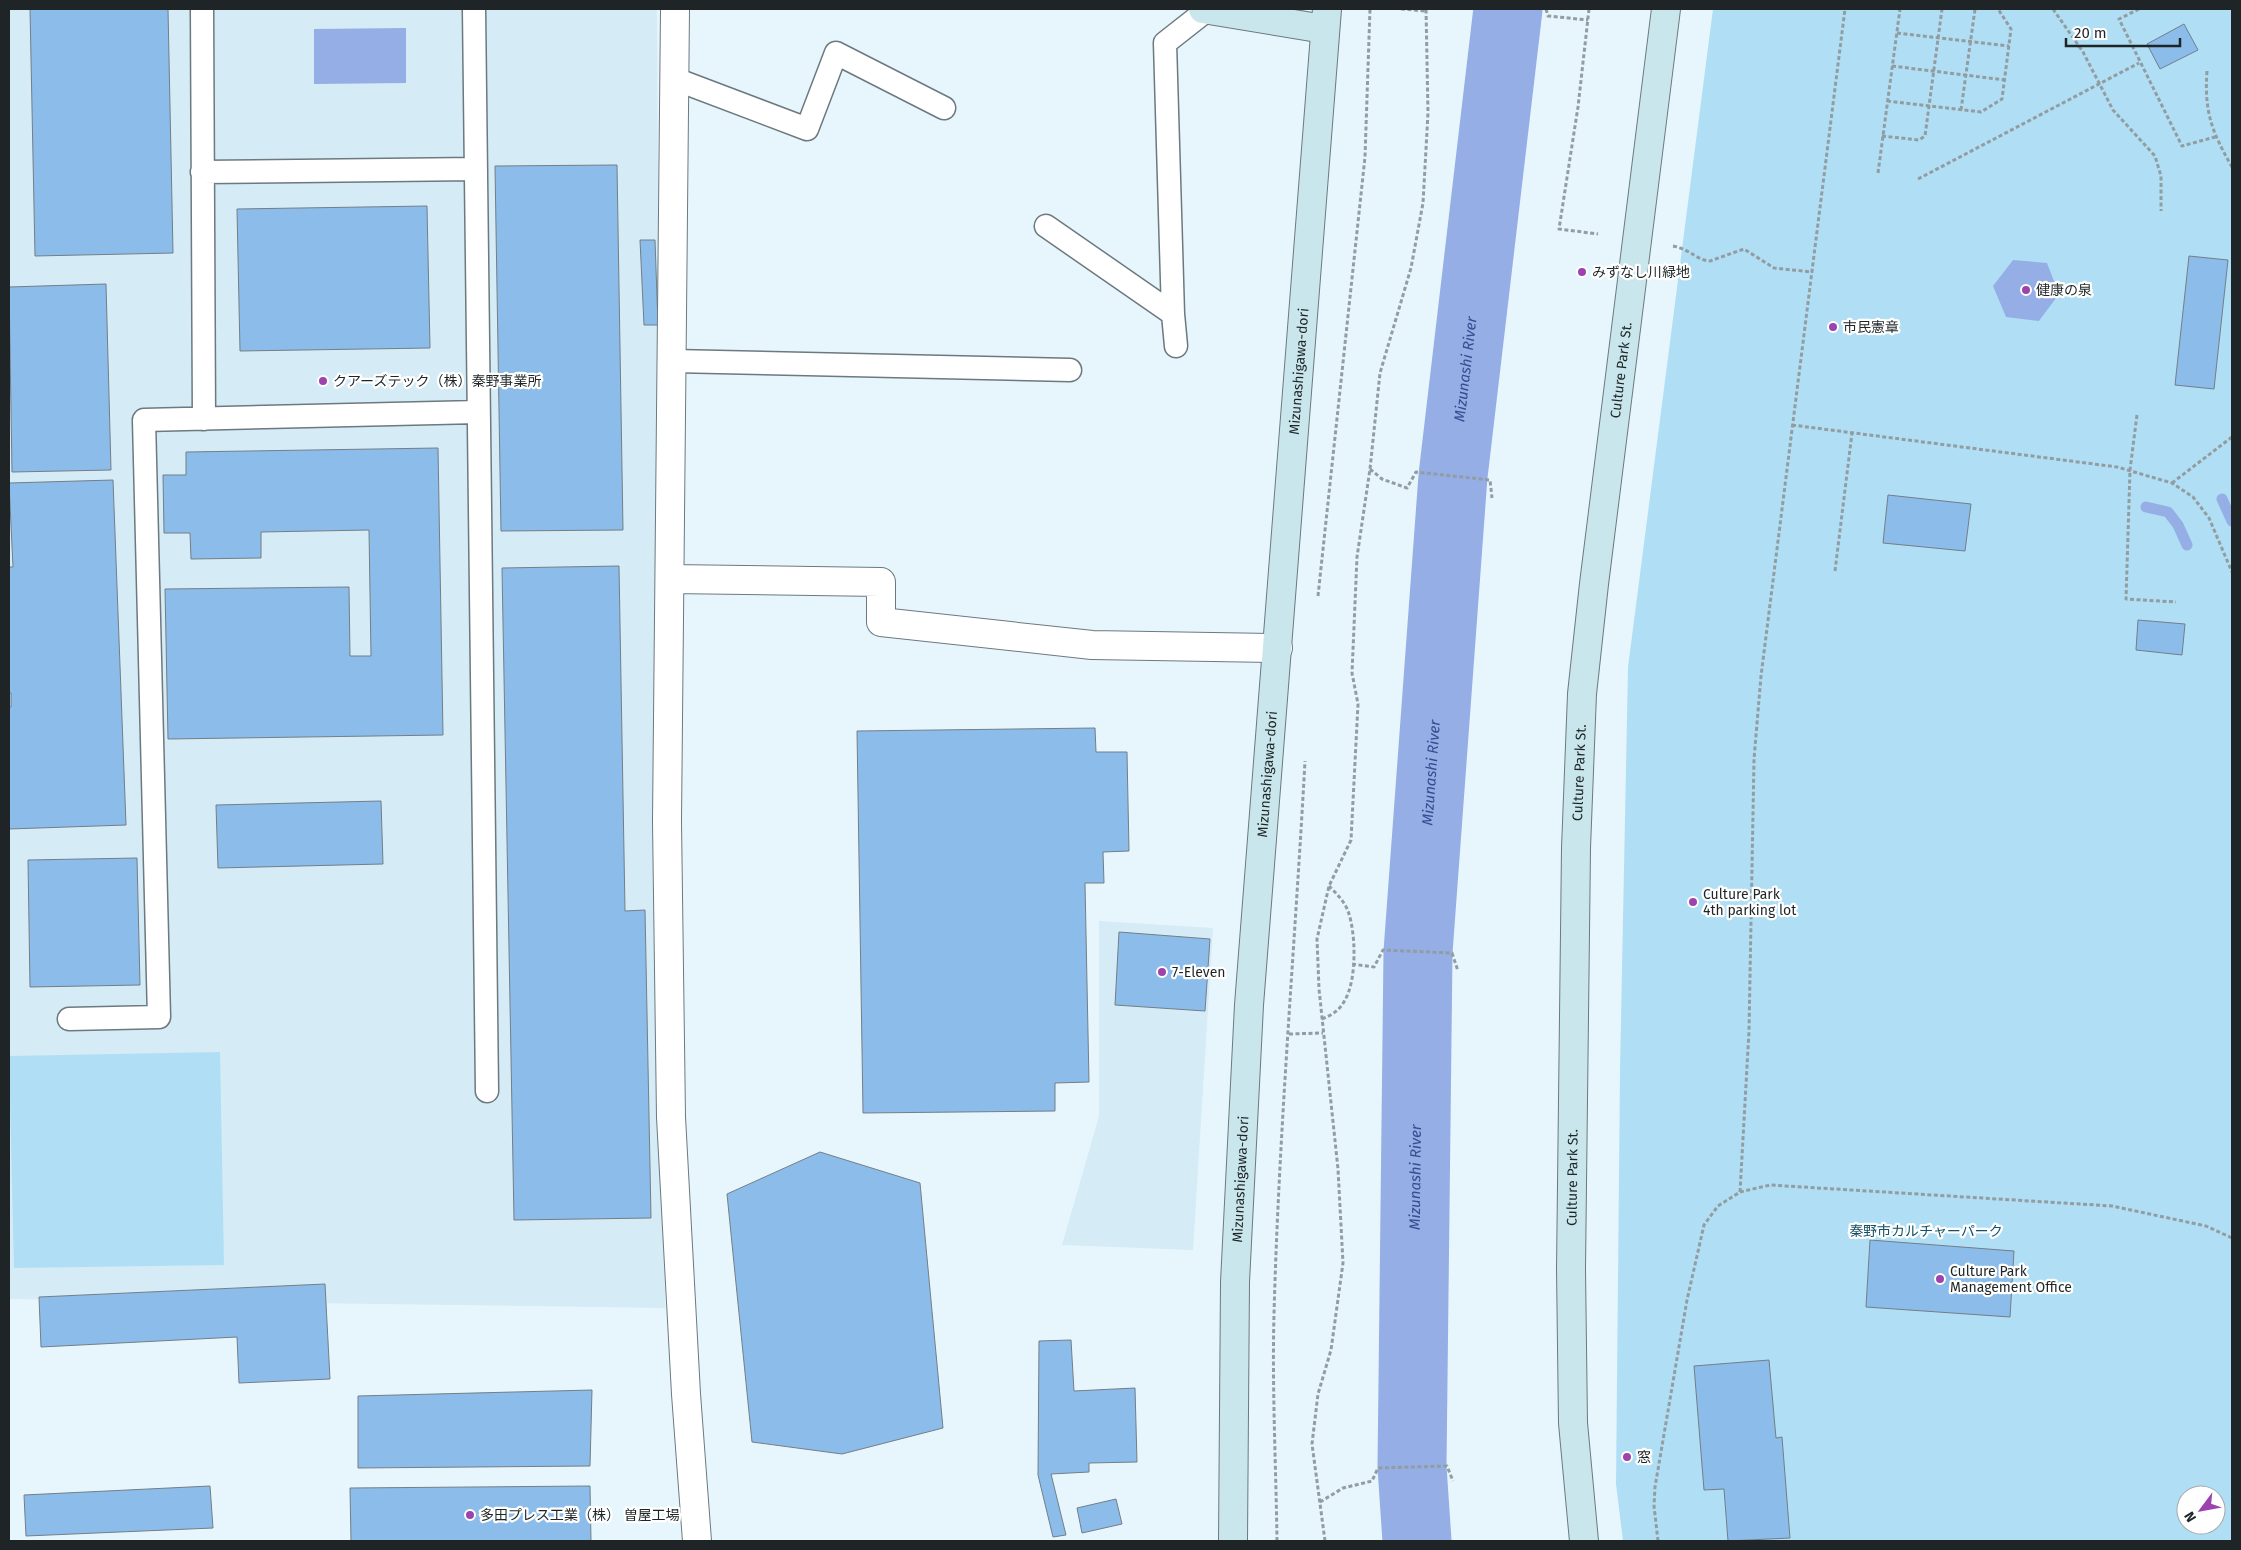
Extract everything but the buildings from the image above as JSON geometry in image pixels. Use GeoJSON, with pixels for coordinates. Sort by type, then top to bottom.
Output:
{"type":"FeatureCollection","features":[{"type":"Feature","properties":{"kind":"street"},"geometry":{"type":"LineString","coordinates":[[675,9],[671,578],[666,821],[671,1117],[686,1394],[697,1541]]}},
{"type":"Feature","properties":{"kind":"street","name":"Culture Park St."},"geometry":{"type":"LineString","coordinates":[[1584,1541],[1573,1423],[1571,1269],[1576,848],[1582,694],[1595,574],[1666,9]]}},
{"type":"Feature","properties":{"kind":"street"},"geometry":{"type":"LineString","coordinates":[[1205,10],[1325,19]]}},
{"type":"Feature","properties":{"kind":"street","name":"Mizunashigawa-dori"},"geometry":{"type":"LineString","coordinates":[[1233,1541],[1235,1282],[1249,1005],[1325,19]]}},
{"type":"Feature","properties":{"kind":"street"},"geometry":{"type":"LineString","coordinates":[[671,578],[881,582],[881,622],[1092,645],[1278,648]]}},
{"type":"Feature","properties":{"kind":"lane"},"geometry":{"type":"LineString","coordinates":[[202,9],[204,418]]}},
{"type":"Feature","properties":{"kind":"lane"},"geometry":{"type":"LineString","coordinates":[[474,9],[487,1092]]}},
{"type":"Feature","properties":{"kind":"lane"},"geometry":{"type":"LineString","coordinates":[[1176,346],[1173,314],[1165,43],[1205,10]]}},
{"type":"Feature","properties":{"kind":"lane"},"geometry":{"type":"LineString","coordinates":[[675,79],[807,129],[836,53],[944,108]]}},
{"type":"Feature","properties":{"kind":"lane"},"geometry":{"type":"LineString","coordinates":[[202,172],[476,169]]}},
{"type":"Feature","properties":{"kind":"lane"},"geometry":{"type":"LineString","coordinates":[[1046,226],[1173,314]]}},
{"type":"Feature","properties":{"kind":"lane"},"geometry":{"type":"LineString","coordinates":[[673,361],[1070,370]]}},
{"type":"Feature","properties":{"kind":"lane"},"geometry":{"type":"LineString","coordinates":[[69,1019],[159,1017],[144,420],[478,412]]}},
{"type":"Feature","properties":{"kind":"path"},"geometry":{"type":"LineString","coordinates":[[1317,603],[1365,157],[1370,9]]}},
{"type":"Feature","properties":{"kind":"path"},"geometry":{"type":"LineString","coordinates":[[1325,1541],[1312,1444],[1318,1394],[1331,1350],[1342,1263],[1338,1170],[1323,1034],[1317,939],[1329,886],[1351,840],[1358,704],[1352,673],[1357,557],[1370,469],[1380,372],[1411,268],[1423,203],[1428,113],[1426,10],[1401,9]]}},
{"type":"Feature","properties":{"kind":"path"},"geometry":{"type":"LineString","coordinates":[[1546,9],[1548,16],[1588,20]]}},
{"type":"Feature","properties":{"kind":"path"},"geometry":{"type":"LineString","coordinates":[[1589,9],[1578,107],[1559,229],[1598,234]]}},
{"type":"Feature","properties":{"kind":"path"},"geometry":{"type":"LineString","coordinates":[[1740,1192],[1749,1031],[1755,749],[1761,676],[1845,9]]}},
{"type":"Feature","properties":{"kind":"path"},"geometry":{"type":"LineString","coordinates":[[1878,174],[1900,9]]}},
{"type":"Feature","properties":{"kind":"path"},"geometry":{"type":"LineString","coordinates":[[1882,136],[1919,140],[1925,136],[1942,9]]}},
{"type":"Feature","properties":{"kind":"path"},"geometry":{"type":"LineString","coordinates":[[1960,110],[1975,9]]}},
{"type":"Feature","properties":{"kind":"path"},"geometry":{"type":"LineString","coordinates":[[1887,101],[1981,112],[2002,99],[2011,29],[1998,9]]}},
{"type":"Feature","properties":{"kind":"path"},"geometry":{"type":"LineString","coordinates":[[2053,9],[2083,52],[2114,110],[2155,156],[2161,176],[2160,211]]}},
{"type":"Feature","properties":{"kind":"path"},"geometry":{"type":"LineString","coordinates":[[2139,9],[2118,19],[2182,146],[2215,137]]}},
{"type":"Feature","properties":{"kind":"path"},"geometry":{"type":"LineString","coordinates":[[1897,33],[2009,46]]}},
{"type":"Feature","properties":{"kind":"path"},"geometry":{"type":"LineString","coordinates":[[1918,179],[2139,63]]}},
{"type":"Feature","properties":{"kind":"path"},"geometry":{"type":"LineString","coordinates":[[1892,66],[2005,80]]}},
{"type":"Feature","properties":{"kind":"path"},"geometry":{"type":"LineString","coordinates":[[2207,71],[2206,94],[2215,137],[2232,167]]}},
{"type":"Feature","properties":{"kind":"path"},"geometry":{"type":"LineString","coordinates":[[1673,246],[1685,248],[1704,261],[1710,261],[1744,249],[1774,268],[1812,272]]}},
{"type":"Feature","properties":{"kind":"path"},"geometry":{"type":"LineString","coordinates":[[2137,415],[2130,470],[2126,599],[2176,602]]}},
{"type":"Feature","properties":{"kind":"path"},"geometry":{"type":"LineString","coordinates":[[1792,426],[2130,470],[2172,483],[2193,497],[2209,518],[2232,572]]}},
{"type":"Feature","properties":{"kind":"path"},"geometry":{"type":"LineString","coordinates":[[1834,571],[1852,433]]}},
{"type":"Feature","properties":{"kind":"path"},"geometry":{"type":"LineString","coordinates":[[2172,483],[2232,437]]}},
{"type":"Feature","properties":{"kind":"path"},"geometry":{"type":"LineString","coordinates":[[1370,469],[1382,479],[1407,488],[1416,472],[1490,480],[1492,498]]}},
{"type":"Feature","properties":{"kind":"path"},"geometry":{"type":"LineString","coordinates":[[1277,1541],[1274,1316],[1281,1149],[1305,759]]}},
{"type":"Feature","properties":{"kind":"path"},"geometry":{"type":"LineString","coordinates":[[1322,1019],[1335,1013],[1345,1001],[1351,986],[1353,929],[1348,910],[1341,898],[1329,886]]}},
{"type":"Feature","properties":{"kind":"path"},"geometry":{"type":"LineString","coordinates":[[1352,964],[1374,967],[1383,950],[1452,953],[1458,971]]}},
{"type":"Feature","properties":{"kind":"path"},"geometry":{"type":"LineString","coordinates":[[1289,1034],[1323,1034]]}},
{"type":"Feature","properties":{"kind":"path"},"geometry":{"type":"LineString","coordinates":[[1658,1541],[1654,1506],[1655,1487],[1687,1300],[1704,1225],[1718,1206],[1740,1192],[1770,1185],[2112,1206],[2206,1226],[2232,1238]]}},
{"type":"Feature","properties":{"kind":"path"},"geometry":{"type":"LineString","coordinates":[[1320,1502],[1343,1488],[1372,1482],[1378,1468],[1447,1466],[1453,1481]]}},
{"type":"Feature","properties":{"kind":"shaded area"},"geometry":{"type":"Polygon","coordinates":[[[9,9],[657,9],[665,1308],[9,1299],[9,9]]]}},
{"type":"Feature","properties":{"kind":"shaded area"},"geometry":{"type":"Polygon","coordinates":[[[406,28],[406,83],[314,84],[314,29],[406,28]]]}},
{"type":"Feature","properties":{"kind":"shaded area"},"geometry":{"type":"Polygon","coordinates":[[[2013,260],[2047,263],[2059,294],[2039,321],[2006,317],[1993,286],[2013,260]]]}},
{"type":"Feature","properties":{"kind":"shaded area"},"geometry":{"type":"Polygon","coordinates":[[[1099,921],[1213,928],[1193,1250],[1062,1245],[1099,1116],[1099,921]]]}},
{"type":"Feature","properties":{"kind":"green space","name":"秦野市カルチャーパーク"},"geometry":{"type":"Polygon","coordinates":[[[1713,9],[2232,9],[2232,1541],[1623,1541],[1616,1484],[1620,1070],[1628,667],[1713,9]]]}},
{"type":"Feature","properties":{"kind":"green space"},"geometry":{"type":"Polygon","coordinates":[[[220,1052],[224,1265],[14,1268],[9,1056],[220,1052]]]}},
{"type":"Feature","properties":{"kind":"waterway","name":"Mizunashi River"},"geometry":{"type":"LineString","coordinates":[[1417,1541],[1412,1467],[1418,952],[1453,476],[1508,9]]}},
{"type":"Feature","properties":{"kind":"waterway"},"geometry":{"type":"LineString","coordinates":[[2222,499],[2232,521]]}},
{"type":"Feature","properties":{"kind":"waterway"},"geometry":{"type":"LineString","coordinates":[[2146,507],[2168,512],[2178,525],[2187,545]]}},
{"type":"Feature","properties":{"kind":"place","name":"みずなし川緑地"},"geometry":{"type":"Point","coordinates":[1582,272]}},
{"type":"Feature","properties":{"kind":"place","name":"健康の泉"},"geometry":{"type":"Point","coordinates":[2026,290]}},
{"type":"Feature","properties":{"kind":"place","name":"市民憲章"},"geometry":{"type":"Point","coordinates":[1833,327]}},
{"type":"Feature","properties":{"kind":"place","name":"クアーズテック（株）秦野事業所"},"geometry":{"type":"Point","coordinates":[323,381]}},
{"type":"Feature","properties":{"kind":"place","name":"Culture Park 4th parking lot"},"geometry":{"type":"Point","coordinates":[1693,902]}},
{"type":"Feature","properties":{"kind":"place","name":"7-Eleven"},"geometry":{"type":"Point","coordinates":[1162,972]}},
{"type":"Feature","properties":{"kind":"place","name":"Culture Park Management Office"},"geometry":{"type":"Point","coordinates":[1940,1279]}},
{"type":"Feature","properties":{"kind":"place","name":"窓"},"geometry":{"type":"Point","coordinates":[1627,1457]}},
{"type":"Feature","properties":{"kind":"place","name":"多田プレス工業（株） 曽屋工場"},"geometry":{"type":"Point","coordinates":[470,1515]}}]}
